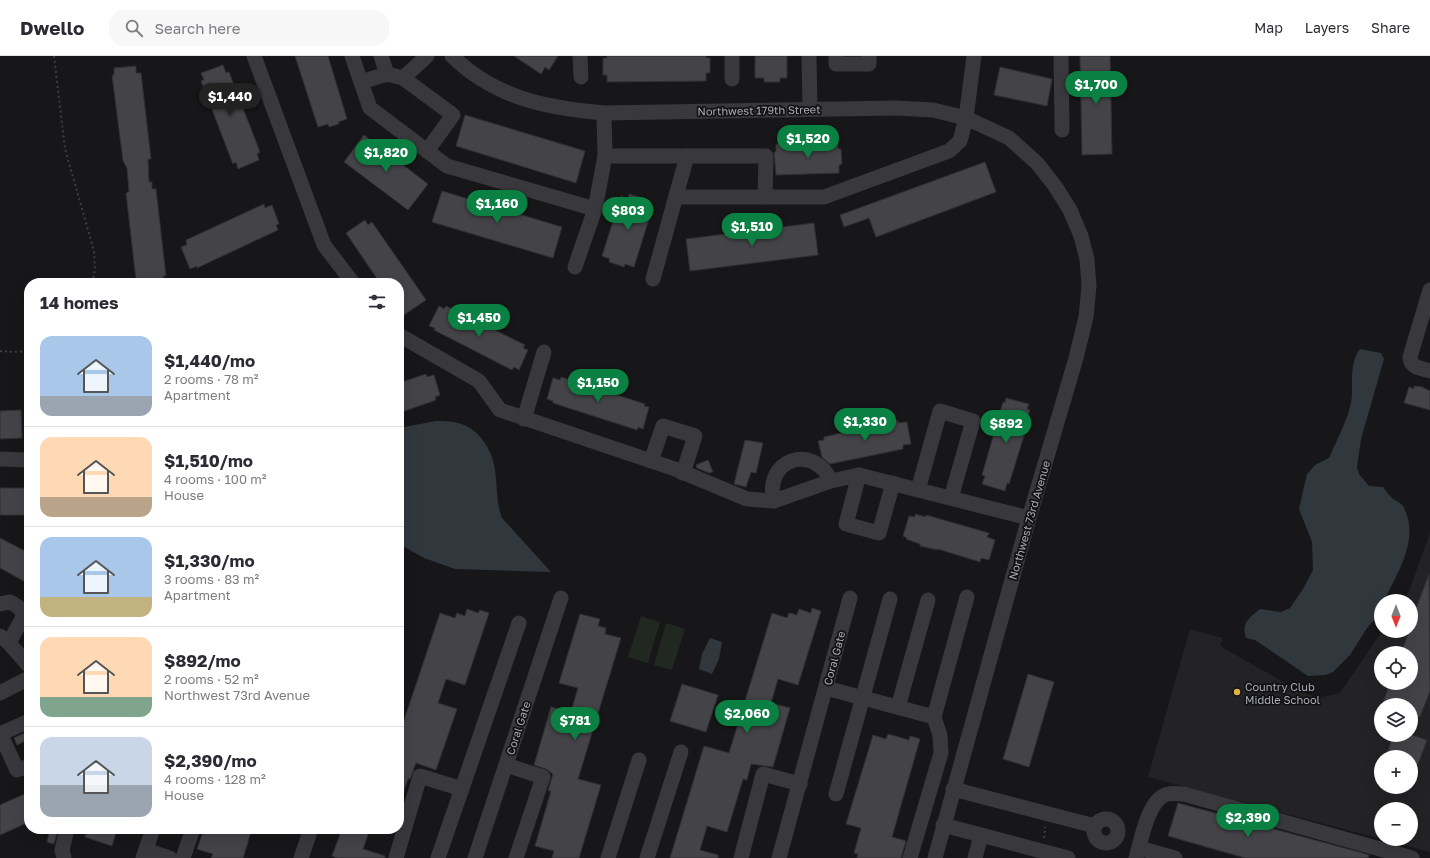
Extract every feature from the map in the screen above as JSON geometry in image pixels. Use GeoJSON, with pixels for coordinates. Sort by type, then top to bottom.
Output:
{"type":"FeatureCollection","features":[{"type":"Feature","properties":{"kind":"street"},"geometry":{"type":"LineString","coordinates":[[254,56],[324,245],[349,278]]}},
{"type":"Feature","properties":{"kind":"street"},"geometry":{"type":"LineString","coordinates":[[352,56],[370,108],[447,166],[595,209]]}},
{"type":"Feature","properties":{"kind":"street"},"geometry":{"type":"LineString","coordinates":[[381,56],[387,74]]}},
{"type":"Feature","properties":{"kind":"street"},"geometry":{"type":"LineString","coordinates":[[403,78],[427,56]]}},
{"type":"Feature","properties":{"kind":"street","name":"Northwest 179th Street"},"geometry":{"type":"LineString","coordinates":[[452,56],[464,68],[487,82],[525,100],[563,109],[604,113],[810,109],[933,110],[966,118],[1009,138],[1037,162],[1055,186]]}},
{"type":"Feature","properties":{"kind":"street"},"geometry":{"type":"LineString","coordinates":[[580,56],[581,77]]}},
{"type":"Feature","properties":{"kind":"street"},"geometry":{"type":"LineString","coordinates":[[732,56],[732,79]]}},
{"type":"Feature","properties":{"kind":"street"},"geometry":{"type":"LineString","coordinates":[[809,56],[810,109]]}},
{"type":"Feature","properties":{"kind":"street"},"geometry":{"type":"LineString","coordinates":[[836,56],[836,64],[869,64],[869,56]]}},
{"type":"Feature","properties":{"kind":"street"},"geometry":{"type":"LineString","coordinates":[[676,197],[824,197],[949,151],[960,141],[966,118],[974,56]]}},
{"type":"Feature","properties":{"kind":"street"},"geometry":{"type":"LineString","coordinates":[[1061,56],[1062,130]]}},
{"type":"Feature","properties":{"kind":"street"},"geometry":{"type":"LineString","coordinates":[[361,82],[387,74],[403,78],[452,115],[427,151]]}},
{"type":"Feature","properties":{"kind":"street"},"geometry":{"type":"LineString","coordinates":[[575,267],[595,209],[605,156],[604,113]]}},
{"type":"Feature","properties":{"kind":"street"},"geometry":{"type":"LineString","coordinates":[[605,156],[766,156],[765,197]]}},
{"type":"Feature","properties":{"kind":"street"},"geometry":{"type":"LineString","coordinates":[[653,279],[687,156]]}},
{"type":"Feature","properties":{"kind":"street","name":"Northwest 73rd Avenue"},"geometry":{"type":"LineString","coordinates":[[935,858],[1029,518],[1076,358],[1086,317],[1088,294],[1087,259],[1081,236],[1070,210],[1055,186]]}},
{"type":"Feature","properties":{"kind":"street"},"geometry":{"type":"LineString","coordinates":[[1430,290],[1410,357],[1410,362],[1414,366],[1430,370]]}},
{"type":"Feature","properties":{"kind":"street"},"geometry":{"type":"LineString","coordinates":[[404,338],[479,381],[500,410],[651,461],[747,499],[774,501],[831,481],[859,475],[1029,518]]}},
{"type":"Feature","properties":{"kind":"street"},"geometry":{"type":"LineString","coordinates":[[524,419],[544,352]]}},
{"type":"Feature","properties":{"kind":"street"},"geometry":{"type":"LineString","coordinates":[[918,490],[940,411],[973,421],[951,498]]}},
{"type":"Feature","properties":{"kind":"street"},"geometry":{"type":"LineString","coordinates":[[651,461],[663,426],[695,436],[683,473]]}},
{"type":"Feature","properties":{"kind":"street"},"geometry":{"type":"LineString","coordinates":[[0,459],[24,460]]}},
{"type":"Feature","properties":{"kind":"street"},"geometry":{"type":"LineString","coordinates":[[774,501],[772,487],[776,473],[783,465],[792,461],[801,459],[811,460],[820,465],[827,472],[831,481]]}},
{"type":"Feature","properties":{"kind":"street"},"geometry":{"type":"LineString","coordinates":[[859,475],[846,524],[879,533],[893,483]]}},
{"type":"Feature","properties":{"kind":"street"},"geometry":{"type":"LineString","coordinates":[[910,858],[937,771],[941,753],[940,735],[934,717],[967,597]]}},
{"type":"Feature","properties":{"kind":"street","name":"Coral Gate"},"geometry":{"type":"LineString","coordinates":[[475,858],[561,598]]}},
{"type":"Feature","properties":{"kind":"street","name":"Coral Gate"},"geometry":{"type":"LineString","coordinates":[[779,858],[850,598]]}},
{"type":"Feature","properties":{"kind":"street"},"geometry":{"type":"LineString","coordinates":[[836,794],[890,599]]}},
{"type":"Feature","properties":{"kind":"street"},"geometry":{"type":"LineString","coordinates":[[898,707],[928,600]]}},
{"type":"Feature","properties":{"kind":"street"},"geometry":{"type":"LineString","coordinates":[[0,604],[10,602],[20,608],[23,613],[23,617],[5,640],[24,661]]}},
{"type":"Feature","properties":{"kind":"street"},"geometry":{"type":"LineString","coordinates":[[438,858],[519,623]]}},
{"type":"Feature","properties":{"kind":"street"},"geometry":{"type":"LineString","coordinates":[[0,693],[24,681]]}},
{"type":"Feature","properties":{"kind":"street"},"geometry":{"type":"LineString","coordinates":[[826,688],[934,717]]}},
{"type":"Feature","properties":{"kind":"street"},"geometry":{"type":"LineString","coordinates":[[24,723],[0,733],[17,770],[24,768]]}},
{"type":"Feature","properties":{"kind":"street"},"geometry":{"type":"LineString","coordinates":[[648,858],[681,752]]}},
{"type":"Feature","properties":{"kind":"street"},"geometry":{"type":"LineString","coordinates":[[608,858],[639,760]]}},
{"type":"Feature","properties":{"kind":"street"},"geometry":{"type":"LineString","coordinates":[[506,765],[543,778],[516,858]]}},
{"type":"Feature","properties":{"kind":"street"},"geometry":{"type":"LineString","coordinates":[[741,858],[763,774],[800,784]]}},
{"type":"Feature","properties":{"kind":"street"},"geometry":{"type":"LineString","coordinates":[[404,831],[420,776],[462,789]]}},
{"type":"Feature","properties":{"kind":"street"},"geometry":{"type":"LineString","coordinates":[[953,789],[1095,826]]}},
{"type":"Feature","properties":{"kind":"street"},"geometry":{"type":"LineString","coordinates":[[1175,858],[1137,853],[1150,811],[1158,800],[1168,794],[1184,794],[1412,858]]}},
{"type":"Feature","properties":{"kind":"street"},"geometry":{"type":"LineString","coordinates":[[944,825],[1046,850],[1068,858]]}},
{"type":"Feature","properties":{"kind":"street"},"geometry":{"type":"LineString","coordinates":[[64,858],[62,850],[66,834]]}},
{"type":"Feature","properties":{"kind":"street"},"geometry":{"type":"LineString","coordinates":[[151,834],[145,854],[170,858]]}},
{"type":"Feature","properties":{"kind":"street"},"geometry":{"type":"LineString","coordinates":[[183,858],[191,834]]}},
{"type":"Feature","properties":{"kind":"street"},"geometry":{"type":"LineString","coordinates":[[301,858],[308,834]]}},
{"type":"Feature","properties":{"kind":"street"},"geometry":{"type":"LineString","coordinates":[[396,858],[403,834]]}},
{"type":"Feature","properties":{"kind":"street"},"geometry":{"type":"LineString","coordinates":[[975,858],[981,835]]}},
{"type":"Feature","properties":{"kind":"path"},"geometry":{"type":"LineString","coordinates":[[54,56],[64,149],[94,251],[95,270],[93,278]]}},
{"type":"Feature","properties":{"kind":"path"},"geometry":{"type":"LineString","coordinates":[[0,351],[24,351]]}},
{"type":"Feature","properties":{"kind":"path"},"geometry":{"type":"LineString","coordinates":[[1046,850],[1043,838],[1048,814]]}},
{"type":"Feature","properties":{"kind":"shaded area"},"geometry":{"type":"Polygon","coordinates":[[[1360,349],[1381,353],[1384,359],[1361,439],[1357,467],[1359,474],[1369,486],[1383,487],[1393,499],[1403,506],[1408,518],[1408,543],[1405,555],[1388,594],[1374,594],[1374,620],[1367,628],[1350,655],[1333,672],[1326,675],[1308,676],[1255,640],[1246,638],[1245,625],[1249,618],[1260,609],[1281,612],[1290,608],[1303,589],[1313,570],[1312,542],[1299,509],[1307,474],[1315,465],[1329,458],[1347,417],[1351,403],[1352,375],[1356,355],[1360,349]]]}},
{"type":"Feature","properties":{"kind":"shaded area"},"geometry":{"type":"Polygon","coordinates":[[[436,421],[450,421],[466,426],[474,431],[486,444],[493,461],[498,503],[502,518],[551,572],[455,569],[424,558],[404,547],[404,427],[436,421]]]}},
{"type":"Feature","properties":{"kind":"shaded area","name":"Country Club Middle School"},"geometry":{"type":"Polygon","coordinates":[[[1430,533],[1430,852],[1407,846],[1418,846],[1418,802],[1374,802],[1374,837],[1148,777],[1190,629],[1223,638],[1220,646],[1299,691],[1318,698],[1340,693],[1377,638],[1418,638],[1418,594],[1407,594],[1430,533]]]}},
{"type":"Feature","properties":{"kind":"shaded area"},"geometry":{"type":"Polygon","coordinates":[[[641,616],[660,622],[648,663],[628,657],[641,616]]]}},
{"type":"Feature","properties":{"kind":"shaded area"},"geometry":{"type":"Polygon","coordinates":[[[666,623],[685,629],[672,670],[654,665],[666,623]]]}},
{"type":"Feature","properties":{"kind":"shaded area"},"geometry":{"type":"Polygon","coordinates":[[[710,638],[722,642],[719,659],[712,674],[699,669],[702,654],[710,638]]]}},
{"type":"Feature","properties":{"kind":"building"},"geometry":{"type":"Polygon","coordinates":[[[295,56],[328,56],[347,119],[338,122],[339,124],[329,127],[328,124],[318,127],[295,56]]]}},
{"type":"Feature","properties":{"kind":"building"},"geometry":{"type":"Polygon","coordinates":[[[514,56],[558,56],[549,70],[545,67],[541,74],[514,56]]]}},
{"type":"Feature","properties":{"kind":"building"},"geometry":{"type":"Polygon","coordinates":[[[607,56],[706,56],[706,58],[710,58],[710,73],[706,73],[706,81],[607,82],[607,75],[603,75],[603,58],[607,58],[607,56]]]}},
{"type":"Feature","properties":{"kind":"building"},"geometry":{"type":"Polygon","coordinates":[[[755,56],[787,56],[787,78],[780,78],[780,82],[764,82],[764,78],[755,78],[755,56]]]}},
{"type":"Feature","properties":{"kind":"building"},"geometry":{"type":"Polygon","coordinates":[[[1080,56],[1110,56],[1112,154],[1082,155],[1080,56]]]}},
{"type":"Feature","properties":{"kind":"building"},"geometry":{"type":"Polygon","coordinates":[[[223,65],[226,73],[229,72],[260,152],[257,154],[259,160],[238,169],[236,162],[233,164],[201,81],[204,80],[201,73],[223,65]]]}},
{"type":"Feature","properties":{"kind":"building"},"geometry":{"type":"Polygon","coordinates":[[[136,66],[136,73],[141,73],[151,159],[148,159],[149,182],[152,182],[152,189],[156,189],[166,276],[163,276],[163,278],[136,278],[126,193],[129,192],[127,168],[123,161],[112,75],[114,75],[114,68],[136,66]]]}},
{"type":"Feature","properties":{"kind":"building"},"geometry":{"type":"Polygon","coordinates":[[[1000,67],[1052,79],[1047,106],[994,95],[1000,67]]]}},
{"type":"Feature","properties":{"kind":"building"},"geometry":{"type":"Polygon","coordinates":[[[465,115],[585,151],[576,183],[456,146],[465,115]]]}},
{"type":"Feature","properties":{"kind":"building"},"geometry":{"type":"Polygon","coordinates":[[[364,135],[428,184],[408,210],[344,162],[364,135]]]}},
{"type":"Feature","properties":{"kind":"building"},"geometry":{"type":"Polygon","coordinates":[[[838,142],[838,149],[841,149],[842,164],[839,165],[839,173],[776,175],[774,152],[776,152],[776,144],[838,142]]]}},
{"type":"Feature","properties":{"kind":"building"},"geometry":{"type":"Polygon","coordinates":[[[985,162],[996,192],[876,237],[869,218],[844,227],[840,215],[985,162]]]}},
{"type":"Feature","properties":{"kind":"building"},"geometry":{"type":"Polygon","coordinates":[[[442,191],[562,227],[553,258],[432,222],[442,191]]]}},
{"type":"Feature","properties":{"kind":"building"},"geometry":{"type":"Polygon","coordinates":[[[629,194],[646,199],[645,203],[653,206],[634,267],[625,264],[624,267],[609,262],[610,259],[602,256],[621,196],[628,199],[629,194]]]}},
{"type":"Feature","properties":{"kind":"building"},"geometry":{"type":"Polygon","coordinates":[[[264,204],[265,208],[272,205],[279,224],[276,225],[278,230],[197,268],[197,266],[190,269],[181,247],[187,245],[186,240],[264,204]]]}},
{"type":"Feature","properties":{"kind":"building"},"geometry":{"type":"Polygon","coordinates":[[[365,220],[368,225],[372,222],[426,300],[404,315],[404,278],[377,278],[346,233],[365,220]]]}},
{"type":"Feature","properties":{"kind":"building"},"geometry":{"type":"Polygon","coordinates":[[[814,223],[818,255],[690,271],[686,239],[814,223]]]}},
{"type":"Feature","properties":{"kind":"building"},"geometry":{"type":"Polygon","coordinates":[[[439,306],[444,309],[446,306],[525,345],[523,348],[528,350],[519,370],[514,367],[512,370],[429,326],[439,306]]]}},
{"type":"Feature","properties":{"kind":"building"},"geometry":{"type":"Polygon","coordinates":[[[426,374],[427,377],[434,375],[440,395],[435,397],[436,400],[404,411],[404,381],[426,374]]]}},
{"type":"Feature","properties":{"kind":"building"},"geometry":{"type":"Polygon","coordinates":[[[561,377],[645,404],[644,406],[649,407],[643,429],[638,427],[637,430],[553,403],[553,401],[547,399],[553,378],[560,380],[561,377]]]}},
{"type":"Feature","properties":{"kind":"building"},"geometry":{"type":"Polygon","coordinates":[[[1414,386],[1422,387],[1430,391],[1430,410],[1404,403],[1409,387],[1414,389],[1414,386]]]}},
{"type":"Feature","properties":{"kind":"building"},"geometry":{"type":"Polygon","coordinates":[[[1006,398],[1029,404],[1027,409],[1030,410],[1026,422],[1028,423],[1009,484],[1007,483],[1005,491],[982,484],[985,476],[982,475],[1003,402],[1005,403],[1006,398]]]}},
{"type":"Feature","properties":{"kind":"building"},"geometry":{"type":"Polygon","coordinates":[[[21,410],[22,438],[0,439],[0,411],[21,410]]]}},
{"type":"Feature","properties":{"kind":"building"},"geometry":{"type":"Polygon","coordinates":[[[898,420],[898,423],[907,422],[911,444],[903,445],[903,449],[830,464],[822,457],[818,441],[824,440],[824,437],[898,420]]]}},
{"type":"Feature","properties":{"kind":"building"},"geometry":{"type":"Polygon","coordinates":[[[745,440],[763,443],[756,473],[751,472],[746,487],[734,484],[745,440]]]}},
{"type":"Feature","properties":{"kind":"building"},"geometry":{"type":"Polygon","coordinates":[[[708,460],[713,472],[709,473],[697,468],[696,465],[708,460]]]}},
{"type":"Feature","properties":{"kind":"building"},"geometry":{"type":"Polygon","coordinates":[[[0,488],[24,488],[24,515],[0,515],[0,488]]]}},
{"type":"Feature","properties":{"kind":"building"},"geometry":{"type":"Polygon","coordinates":[[[915,514],[926,517],[926,515],[989,533],[987,537],[995,540],[989,560],[981,558],[980,562],[938,549],[920,546],[920,544],[906,539],[907,538],[903,536],[909,516],[915,517],[915,514]]]}},
{"type":"Feature","properties":{"kind":"building"},"geometry":{"type":"Polygon","coordinates":[[[0,538],[24,550],[24,581],[0,568],[0,538]]]}},
{"type":"Feature","properties":{"kind":"building"},"geometry":{"type":"Polygon","coordinates":[[[1429,574],[1430,691],[1420,717],[1418,716],[1418,698],[1385,698],[1387,690],[1418,690],[1418,646],[1404,646],[1406,638],[1418,638],[1418,603],[1429,574]]]}},
{"type":"Feature","properties":{"kind":"building"},"geometry":{"type":"Polygon","coordinates":[[[812,608],[821,611],[798,685],[778,679],[771,703],[790,708],[773,767],[751,764],[747,780],[743,779],[727,832],[707,826],[700,850],[718,855],[718,858],[670,858],[704,746],[729,753],[772,613],[787,618],[789,613],[797,615],[799,609],[811,613],[812,608]]]}},
{"type":"Feature","properties":{"kind":"building"},"geometry":{"type":"Polygon","coordinates":[[[467,609],[478,613],[480,610],[489,613],[465,685],[446,679],[438,703],[457,709],[436,770],[416,763],[404,790],[404,720],[440,613],[455,618],[457,613],[465,616],[467,609]]]}},
{"type":"Feature","properties":{"kind":"building"},"geometry":{"type":"Polygon","coordinates":[[[580,614],[600,619],[598,626],[606,628],[605,634],[621,638],[578,779],[601,785],[579,858],[552,858],[554,851],[535,846],[551,791],[548,791],[553,774],[546,769],[534,765],[551,707],[571,712],[578,688],[559,683],[580,614]]]}},
{"type":"Feature","properties":{"kind":"building"},"geometry":{"type":"Polygon","coordinates":[[[1028,674],[1054,682],[1029,767],[1003,759],[1028,674]]]}},
{"type":"Feature","properties":{"kind":"building"},"geometry":{"type":"Polygon","coordinates":[[[682,684],[718,695],[706,732],[670,721],[682,684]]]}},
{"type":"Feature","properties":{"kind":"building"},"geometry":{"type":"Polygon","coordinates":[[[24,733],[24,742],[17,745],[14,738],[24,733]]]}},
{"type":"Feature","properties":{"kind":"building"},"geometry":{"type":"Polygon","coordinates":[[[888,734],[909,740],[910,736],[920,739],[892,837],[906,841],[901,858],[857,858],[858,854],[854,853],[861,828],[846,824],[873,735],[886,739],[888,734]]]}},
{"type":"Feature","properties":{"kind":"building"},"geometry":{"type":"Polygon","coordinates":[[[1418,737],[1427,740],[1418,764],[1418,750],[1388,750],[1391,742],[1418,742],[1418,737]]]}},
{"type":"Feature","properties":{"kind":"building"},"geometry":{"type":"Polygon","coordinates":[[[24,794],[24,824],[0,835],[0,805],[24,794]]]}},
{"type":"Feature","properties":{"kind":"building"},"geometry":{"type":"Polygon","coordinates":[[[1178,803],[1369,855],[1368,858],[1245,858],[1168,836],[1178,803]]]}},
{"type":"Feature","properties":{"kind":"building"},"geometry":{"type":"Polygon","coordinates":[[[49,834],[57,834],[54,844],[47,842],[49,834]]]}},
{"type":"Feature","properties":{"kind":"building"},"geometry":{"type":"Polygon","coordinates":[[[86,834],[116,834],[112,846],[85,837],[86,834]]]}},
{"type":"Feature","properties":{"kind":"building"},"geometry":{"type":"Polygon","coordinates":[[[202,834],[250,834],[243,858],[211,858],[213,854],[197,849],[202,834]]]}},
{"type":"Feature","properties":{"kind":"building"},"geometry":{"type":"Polygon","coordinates":[[[340,834],[368,834],[363,849],[385,856],[385,858],[337,858],[332,856],[340,834]]]}},
{"type":"Feature","properties":{"kind":"place","name":"Country Club Middle School"},"geometry":{"type":"Point","coordinates":[1237,692]}}]}
